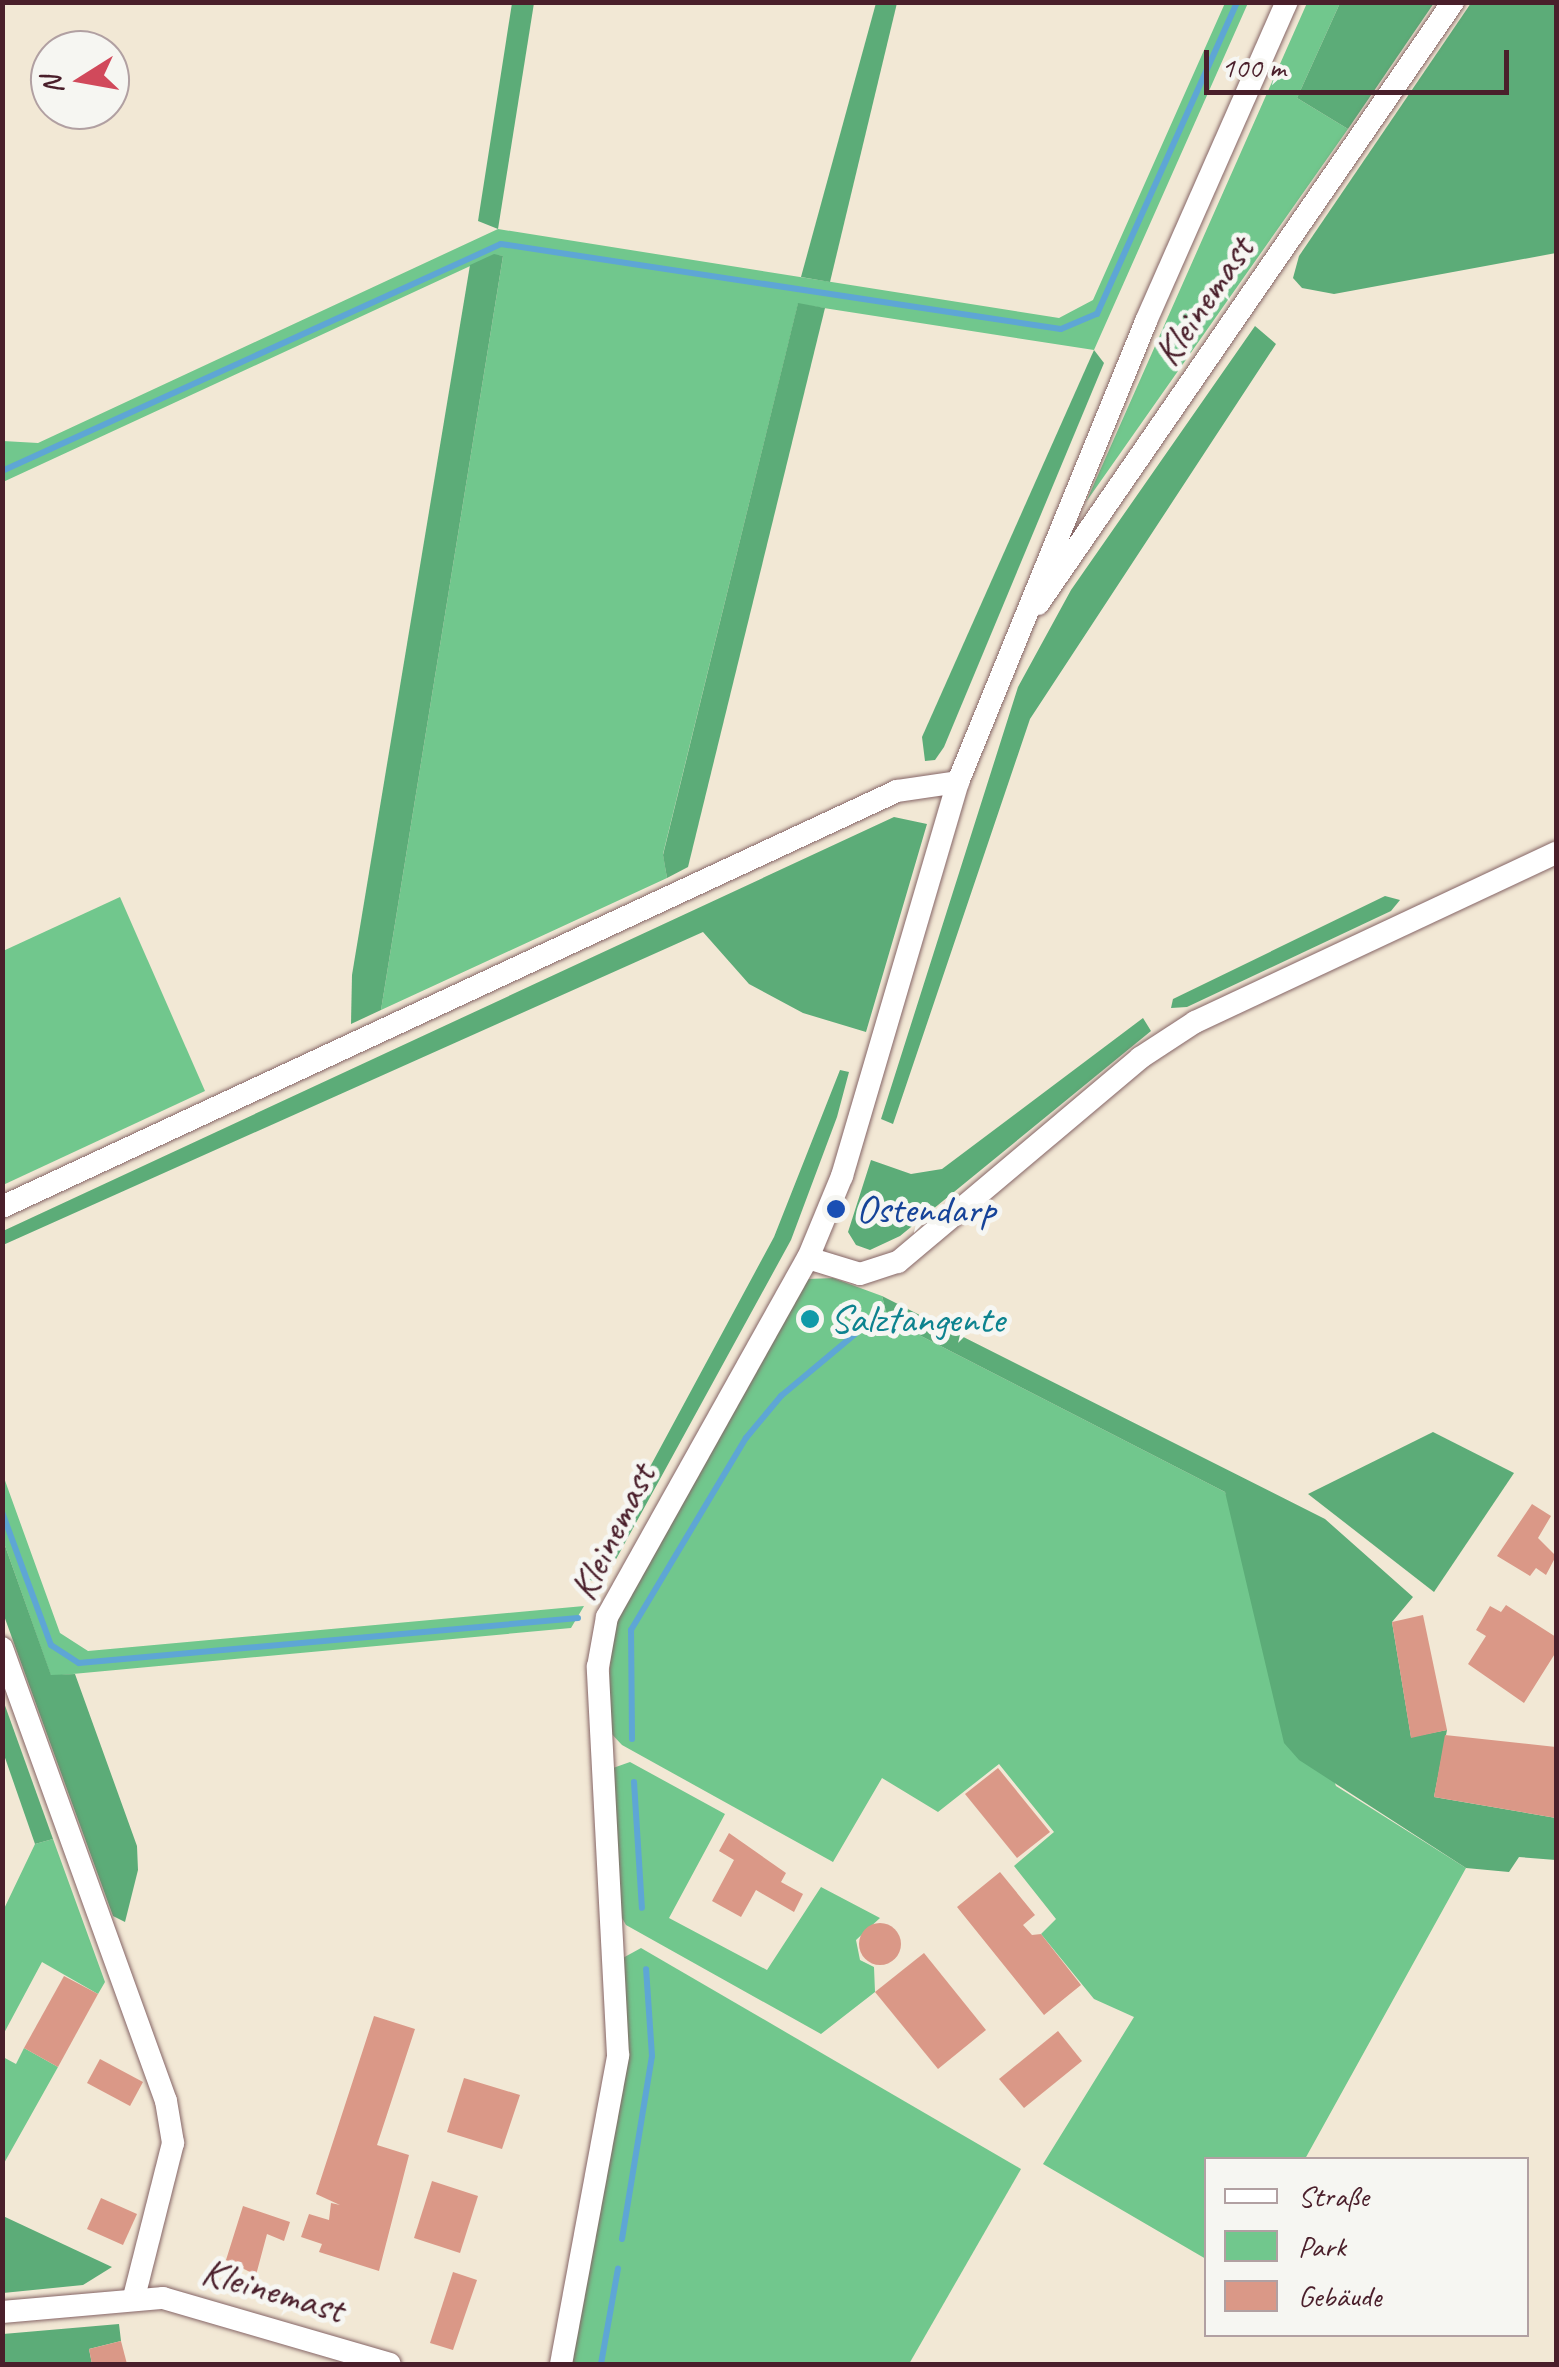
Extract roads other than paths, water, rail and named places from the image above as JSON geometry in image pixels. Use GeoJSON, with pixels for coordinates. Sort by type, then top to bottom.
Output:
{"type":"FeatureCollection","features":[{"type":"Feature","properties":{"kind":"street","name":"Kleinemast"},"geometry":{"type":"LineString","coordinates":[[561,2364],[618,2055],[598,1667],[607,1617],[808,1258],[842,1176],[958,782],[1013,640],[1287,2]]}},
{"type":"Feature","properties":{"kind":"street","name":"Kleinemast"},"geometry":{"type":"LineString","coordinates":[[1013,640],[1452,2]]}},
{"type":"Feature","properties":{"kind":"street"},"geometry":{"type":"LineString","coordinates":[[2,1207],[897,791],[958,782]]}},
{"type":"Feature","properties":{"kind":"street"},"geometry":{"type":"LineString","coordinates":[[808,1258],[860,1274],[898,1262],[1140,1058],[1195,1022],[1556,853]]}},
{"type":"Feature","properties":{"kind":"street","name":"Kleinemast"},"geometry":{"type":"LineString","coordinates":[[2,1648],[166,2101],[173,2143],[134,2296]]}},
{"type":"Feature","properties":{"kind":"street","name":"Kleinemast"},"geometry":{"type":"LineString","coordinates":[[2,2312],[134,2296],[203,2304],[390,2364]]}},
{"type":"Feature","properties":{"kind":"waterway"},"geometry":{"type":"LineString","coordinates":[[2,471],[501,244],[1061,329],[1097,314],[1237,2]]}},
{"type":"Feature","properties":{"kind":"waterway"},"geometry":{"type":"LineString","coordinates":[[632,1739],[631,1630],[746,1438],[781,1396],[872,1320]]}},
{"type":"Feature","properties":{"kind":"waterway"},"geometry":{"type":"LineString","coordinates":[[2,1512],[51,1645],[79,1663],[578,1618]]}},
{"type":"Feature","properties":{"kind":"waterway"},"geometry":{"type":"LineString","coordinates":[[634,1782],[642,1908]]}},
{"type":"Feature","properties":{"kind":"waterway"},"geometry":{"type":"LineString","coordinates":[[622,2239],[652,2056],[646,1969]]}},
{"type":"Feature","properties":{"kind":"waterway"},"geometry":{"type":"LineString","coordinates":[[601,2364],[618,2269]]}},
{"type":"Feature","properties":{"kind":"place","name":"Ostendarp"},"geometry":{"type":"Point","coordinates":[836,1209]}},
{"type":"Feature","properties":{"kind":"place","name":"Salztangente"},"geometry":{"type":"Point","coordinates":[810,1319]}}]}
